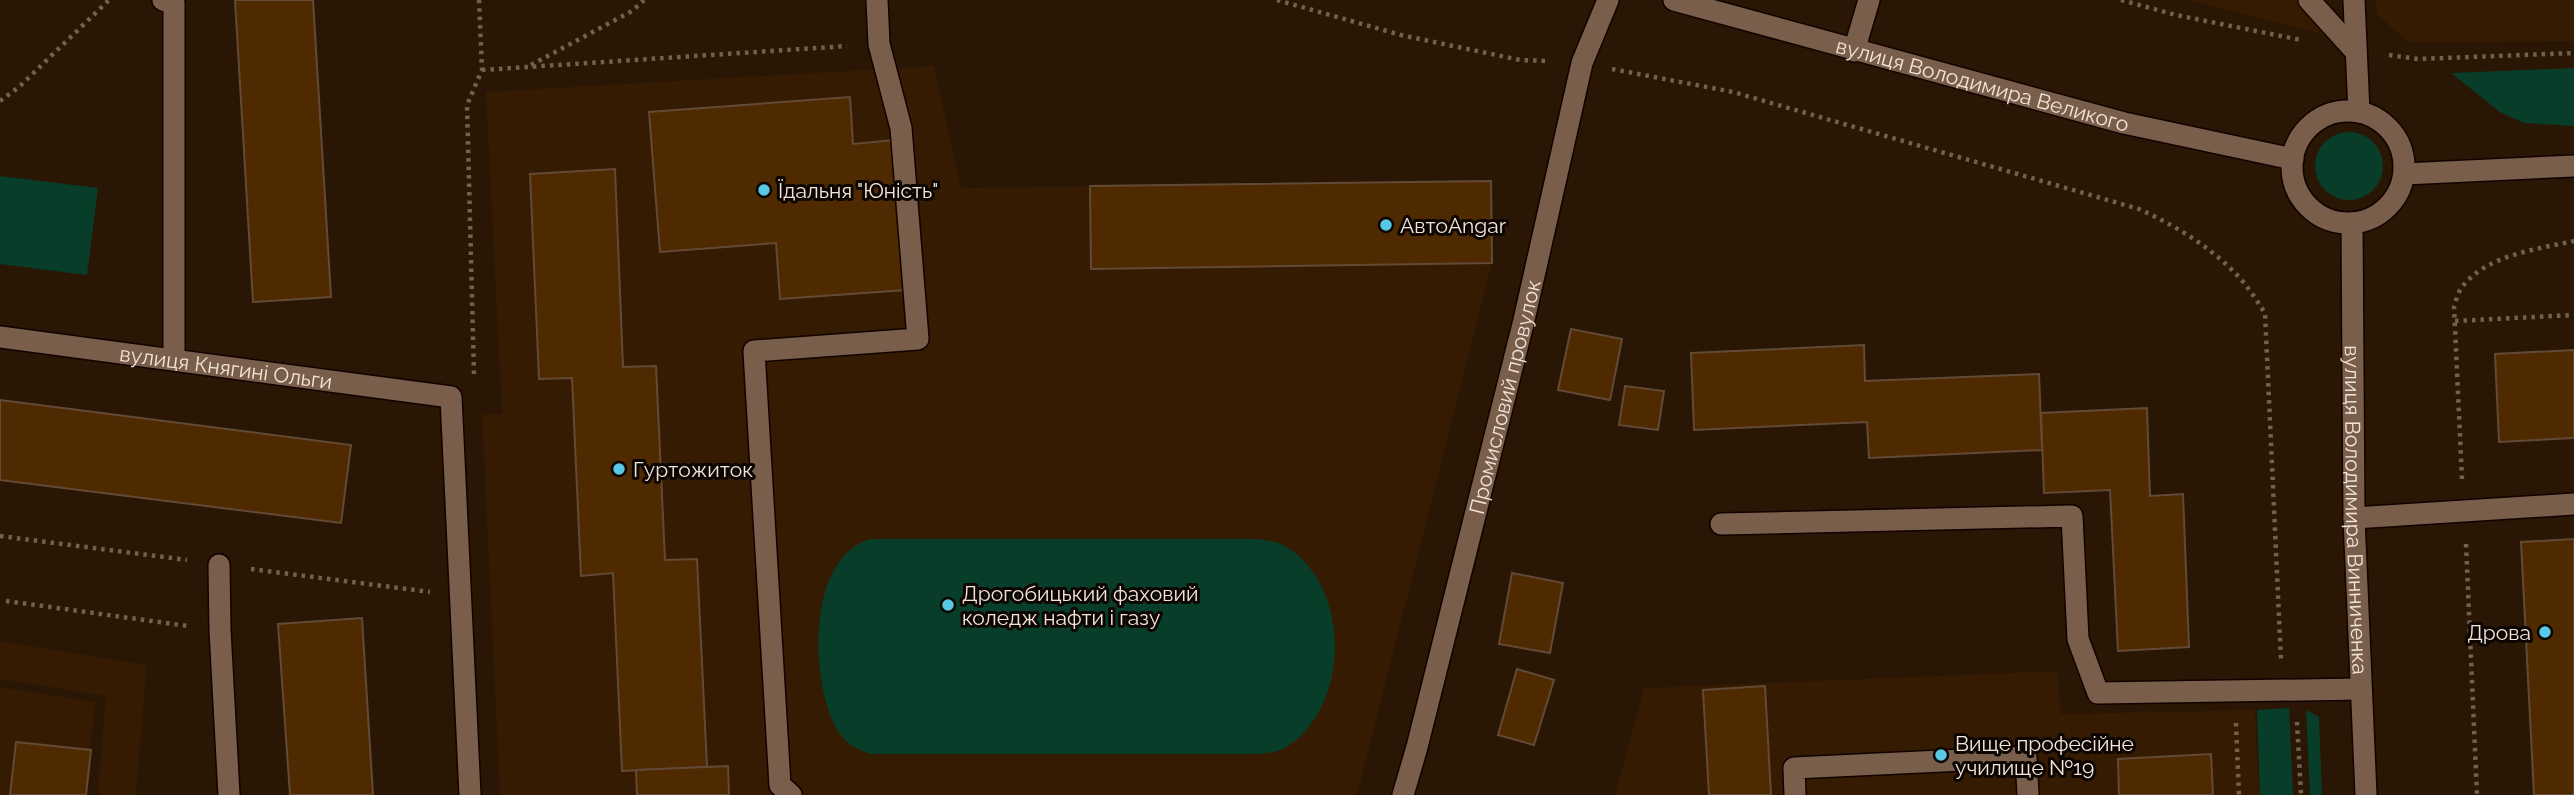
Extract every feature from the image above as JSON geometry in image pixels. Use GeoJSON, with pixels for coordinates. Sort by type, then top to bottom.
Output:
{"type":"FeatureCollection","features":[{"type":"Feature","properties":{"kind":"street"},"geometry":{"type":"LineString","coordinates":[[163,0],[174,3],[174,359]]}},
{"type":"Feature","properties":{"kind":"street"},"geometry":{"type":"LineString","coordinates":[[791,795],[780,785],[754,351],[918,339],[901,128],[879,44],[877,0]]}},
{"type":"Feature","properties":{"kind":"street","name":"Промисловий провулок"},"geometry":{"type":"LineString","coordinates":[[1403,795],[1418,747],[1524,320],[1582,63],[1608,0]]}},
{"type":"Feature","properties":{"kind":"street","name":"вулиця Володимира Великого"},"geometry":{"type":"LineString","coordinates":[[1674,0],[2124,123],[2293,159]]}},
{"type":"Feature","properties":{"kind":"street"},"geometry":{"type":"LineString","coordinates":[[1854,51],[1869,0]]}},
{"type":"Feature","properties":{"kind":"street"},"geometry":{"type":"LineString","coordinates":[[2309,0],[2356,51]]}},
{"type":"Feature","properties":{"kind":"street"},"geometry":{"type":"LineString","coordinates":[[2354,0],[2359,112]]}},
{"type":"Feature","properties":{"kind":"street"},"geometry":{"type":"LineString","coordinates":[[2344,111],[2359,112],[2372,116],[2394,134],[2404,160],[2402,185],[2391,205],[2374,218],[2352,223],[2330,220],[2311,210],[2297,192],[2293,159],[2300,138],[2316,122],[2344,111]]}},
{"type":"Feature","properties":{"kind":"street"},"geometry":{"type":"LineString","coordinates":[[2404,174],[2574,166]]}},
{"type":"Feature","properties":{"kind":"street","name":"вулиця Володимира Винниченка"},"geometry":{"type":"LineString","coordinates":[[2352,223],[2354,518],[2366,795]]}},
{"type":"Feature","properties":{"kind":"street","name":"вулиця Княгині Ольги"},"geometry":{"type":"LineString","coordinates":[[0,337],[451,397],[470,795]]}},
{"type":"Feature","properties":{"kind":"street"},"geometry":{"type":"LineString","coordinates":[[2354,518],[2574,504]]}},
{"type":"Feature","properties":{"kind":"street"},"geometry":{"type":"LineString","coordinates":[[1721,524],[2071,516],[2078,639],[2098,693],[2361,689]]}},
{"type":"Feature","properties":{"kind":"street"},"geometry":{"type":"LineString","coordinates":[[219,565],[229,795]]}},
{"type":"Feature","properties":{"kind":"street"},"geometry":{"type":"LineString","coordinates":[[1795,795],[1794,768],[2026,757],[2028,795]]}},
{"type":"Feature","properties":{"kind":"path"},"geometry":{"type":"LineString","coordinates":[[0,101],[19,87],[109,0]]}},
{"type":"Feature","properties":{"kind":"path"},"geometry":{"type":"LineString","coordinates":[[474,383],[467,105],[482,70],[479,0]]}},
{"type":"Feature","properties":{"kind":"path"},"geometry":{"type":"LineString","coordinates":[[527,67],[632,10],[643,0]]}},
{"type":"Feature","properties":{"kind":"path"},"geometry":{"type":"LineString","coordinates":[[1277,0],[1401,35],[1520,60],[1582,63],[1733,92],[2139,209],[2175,225],[2208,249],[2239,277],[2265,313],[2289,690],[2301,795]]}},
{"type":"Feature","properties":{"kind":"path"},"geometry":{"type":"LineString","coordinates":[[482,70],[879,44]]}},
{"type":"Feature","properties":{"kind":"path"},"geometry":{"type":"LineString","coordinates":[[2477,795],[2454,307],[2461,288],[2479,271],[2509,257],[2574,241]]}},
{"type":"Feature","properties":{"kind":"path"},"geometry":{"type":"LineString","coordinates":[[2455,321],[2574,315]]}},
{"type":"Feature","properties":{"kind":"path"},"geometry":{"type":"LineString","coordinates":[[6,601],[220,630]]}},
{"type":"Feature","properties":{"kind":"path"},"geometry":{"type":"LineString","coordinates":[[2234,691],[2239,795]]}},
{"type":"Feature","properties":{"kind":"shaded area"},"geometry":{"type":"Polygon","coordinates":[[[2189,0],[2328,0],[2329,36],[2189,0]]]}},
{"type":"Feature","properties":{"kind":"shaded area"},"geometry":{"type":"Polygon","coordinates":[[[2376,0],[2574,0],[2574,41],[2407,42],[2377,14],[2376,0]]]}},
{"type":"Feature","properties":{"kind":"shaded area","name":"Дрогобицький фаховий коледж нафти і газу"},"geometry":{"type":"Polygon","coordinates":[[[934,66],[961,188],[1491,181],[1492,263],[1357,795],[500,795],[482,415],[502,413],[486,92],[934,66]]]}},
{"type":"Feature","properties":{"kind":"shaded area"},"geometry":{"type":"Polygon","coordinates":[[[0,641],[147,665],[136,795],[98,795],[106,696],[0,679],[0,641]]]}},
{"type":"Feature","properties":{"kind":"shaded area","name":"Вище професійне училище №19"},"geometry":{"type":"Polygon","coordinates":[[[2058,671],[2061,714],[2255,710],[2259,795],[1615,795],[1644,688],[2058,671]]]}},
{"type":"Feature","properties":{"kind":"shaded area"},"geometry":{"type":"Polygon","coordinates":[[[0,687],[95,702],[86,795],[0,795],[0,687]]]}},
{"type":"Feature","properties":{"kind":"green space"},"geometry":{"type":"Polygon","coordinates":[[[2574,68],[2574,126],[2524,123],[2500,112],[2451,73],[2574,68]]]}},
{"type":"Feature","properties":{"kind":"green space"},"geometry":{"type":"Polygon","coordinates":[[[2349,132],[2362,135],[2373,142],[2380,153],[2383,166],[2380,179],[2373,190],[2362,197],[2349,200],[2336,197],[2325,190],[2318,179],[2315,166],[2318,153],[2325,142],[2336,135],[2349,132]]]}},
{"type":"Feature","properties":{"kind":"green space"},"geometry":{"type":"Polygon","coordinates":[[[0,176],[98,188],[87,275],[0,264],[0,176]]]}},
{"type":"Feature","properties":{"kind":"green space"},"geometry":{"type":"Polygon","coordinates":[[[871,539],[1259,539],[1279,543],[1307,564],[1323,588],[1332,617],[1335,647],[1332,677],[1322,705],[1307,729],[1285,748],[1259,754],[867,753],[843,738],[830,713],[822,687],[819,626],[824,596],[834,570],[849,550],[871,539]]]}},
{"type":"Feature","properties":{"kind":"green space"},"geometry":{"type":"Polygon","coordinates":[[[2289,708],[2293,795],[2260,795],[2257,710],[2289,708]]]}},
{"type":"Feature","properties":{"kind":"green space"},"geometry":{"type":"Polygon","coordinates":[[[2306,710],[2319,717],[2322,795],[2310,795],[2306,710]]]}},
{"type":"Feature","properties":{"kind":"building"},"geometry":{"type":"Polygon","coordinates":[[[235,0],[313,0],[331,297],[253,302],[235,0]]]}},
{"type":"Feature","properties":{"kind":"building"},"geometry":{"type":"Polygon","coordinates":[[[850,97],[853,144],[894,140],[906,290],[780,299],[776,243],[660,252],[649,112],[850,97]]]}},
{"type":"Feature","properties":{"kind":"building","name":"Гуртожиток"},"geometry":{"type":"Polygon","coordinates":[[[615,169],[623,367],[656,366],[665,560],[697,559],[707,767],[622,771],[613,573],[581,576],[572,378],[539,379],[530,174],[615,169]]]}},
{"type":"Feature","properties":{"kind":"building"},"geometry":{"type":"Polygon","coordinates":[[[1491,181],[1492,263],[1091,269],[1090,186],[1491,181]]]}},
{"type":"Feature","properties":{"kind":"building"},"geometry":{"type":"Polygon","coordinates":[[[1571,329],[1622,339],[1610,400],[1558,390],[1571,329]]]}},
{"type":"Feature","properties":{"kind":"building"},"geometry":{"type":"Polygon","coordinates":[[[1864,345],[1865,381],[2039,374],[2042,450],[1869,458],[1867,422],[1694,430],[1691,353],[1864,345]]]}},
{"type":"Feature","properties":{"kind":"building"},"geometry":{"type":"Polygon","coordinates":[[[2574,350],[2574,438],[2499,442],[2495,354],[2574,350]]]}},
{"type":"Feature","properties":{"kind":"building"},"geometry":{"type":"Polygon","coordinates":[[[1625,386],[1664,391],[1658,430],[1619,425],[1625,386]]]}},
{"type":"Feature","properties":{"kind":"building"},"geometry":{"type":"Polygon","coordinates":[[[0,400],[351,445],[341,523],[0,480],[0,400]]]}},
{"type":"Feature","properties":{"kind":"building"},"geometry":{"type":"Polygon","coordinates":[[[2147,408],[2150,496],[2183,494],[2189,647],[2118,651],[2110,490],[2044,493],[2041,413],[2147,408]]]}},
{"type":"Feature","properties":{"kind":"building"},"geometry":{"type":"Polygon","coordinates":[[[2574,539],[2574,795],[2534,795],[2521,542],[2574,539]]]}},
{"type":"Feature","properties":{"kind":"building"},"geometry":{"type":"Polygon","coordinates":[[[1512,573],[1563,583],[1550,653],[1499,644],[1512,573]]]}},
{"type":"Feature","properties":{"kind":"building"},"geometry":{"type":"Polygon","coordinates":[[[362,618],[373,795],[290,795],[278,624],[362,618]]]}},
{"type":"Feature","properties":{"kind":"building"},"geometry":{"type":"Polygon","coordinates":[[[1517,669],[1554,680],[1534,745],[1498,735],[1517,669]]]}},
{"type":"Feature","properties":{"kind":"building"},"geometry":{"type":"Polygon","coordinates":[[[1765,686],[1771,795],[1709,795],[1703,690],[1765,686]]]}},
{"type":"Feature","properties":{"kind":"building"},"geometry":{"type":"Polygon","coordinates":[[[16,742],[91,750],[86,795],[10,795],[16,742]]]}},
{"type":"Feature","properties":{"kind":"building"},"geometry":{"type":"Polygon","coordinates":[[[2211,754],[2213,795],[2119,795],[2118,759],[2211,754]]]}},
{"type":"Feature","properties":{"kind":"building"},"geometry":{"type":"Polygon","coordinates":[[[728,766],[729,795],[637,795],[636,770],[728,766]]]}},
{"type":"Feature","properties":{"kind":"place","name":"Їдальня \"Юність\""},"geometry":{"type":"Point","coordinates":[764,190]}},
{"type":"Feature","properties":{"kind":"place","name":"АвтоAngar"},"geometry":{"type":"Point","coordinates":[1386,225]}},
{"type":"Feature","properties":{"kind":"place","name":"Гуртожиток"},"geometry":{"type":"Point","coordinates":[619,469]}},
{"type":"Feature","properties":{"kind":"place","name":"Дрогобицький фаховий коледж нафти і газу"},"geometry":{"type":"Point","coordinates":[948,605]}},
{"type":"Feature","properties":{"kind":"place","name":"Дрова"},"geometry":{"type":"Point","coordinates":[2545,632]}},
{"type":"Feature","properties":{"kind":"place","name":"Вище професійне училище №19"},"geometry":{"type":"Point","coordinates":[1941,755]}}]}
